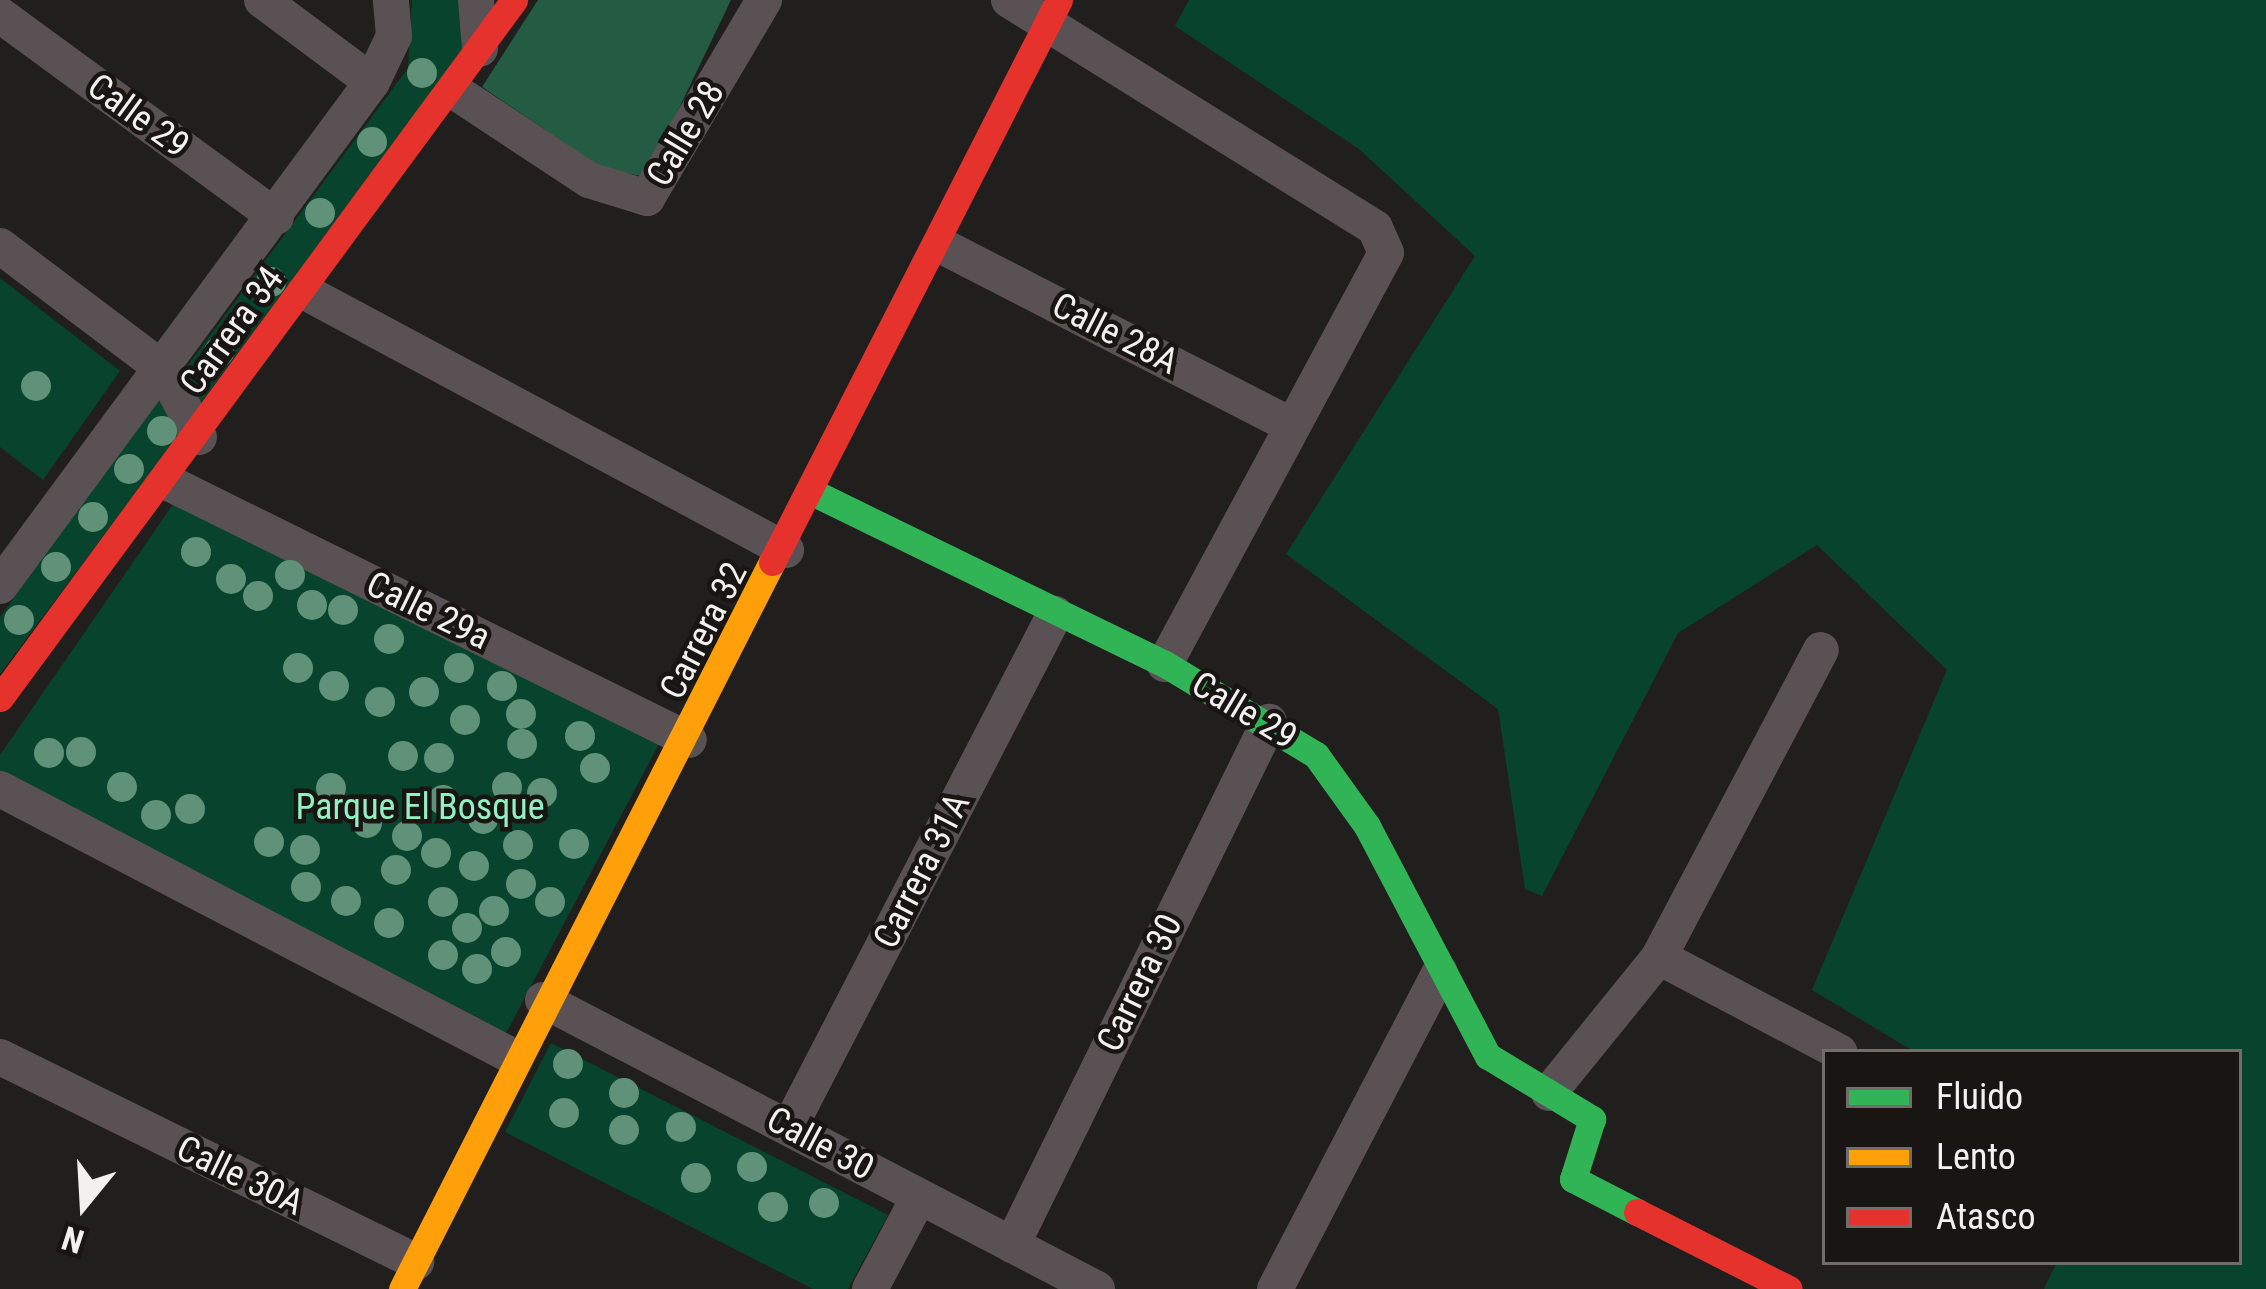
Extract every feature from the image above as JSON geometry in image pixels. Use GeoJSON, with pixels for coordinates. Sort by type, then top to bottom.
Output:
{"type":"FeatureCollection","features":[{"type":"Feature","properties":{"kind":"street"},"geometry":{"type":"LineString","coordinates":[[262,0],[372,82]]}},
{"type":"Feature","properties":{"kind":"street"},"geometry":{"type":"LineString","coordinates":[[0,586],[372,82],[394,36],[391,0]]}},
{"type":"Feature","properties":{"kind":"street"},"geometry":{"type":"LineString","coordinates":[[476,0],[480,49]]}},
{"type":"Feature","properties":{"kind":"street","name":"Carrera 34"},"geometry":{"type":"LineString","coordinates":[[0,698],[167,482],[454,92],[514,0]]}},
{"type":"Feature","properties":{"kind":"street","name":"Calle 28"},"geometry":{"type":"LineString","coordinates":[[454,92],[589,180],[646,198],[764,0]]}},
{"type":"Feature","properties":{"kind":"street"},"geometry":{"type":"LineString","coordinates":[[1009,0],[1056,10],[1376,228],[1380,277],[1287,422],[1165,664]]}},
{"type":"Feature","properties":{"kind":"street","name":"Carrera 32"},"geometry":{"type":"LineString","coordinates":[[409,1276],[543,1000],[689,740],[942,246],[1056,10]]}},
{"type":"Feature","properties":{"kind":"street","name":"Calle 29"},"geometry":{"type":"LineString","coordinates":[[0,15],[276,217]]}},
{"type":"Feature","properties":{"kind":"street"},"geometry":{"type":"LineString","coordinates":[[0,246],[163,369],[199,437]]}},
{"type":"Feature","properties":{"kind":"street","name":"Calle 28A"},"geometry":{"type":"LineString","coordinates":[[942,246],[1287,422]]}},
{"type":"Feature","properties":{"kind":"street"},"geometry":{"type":"LineString","coordinates":[[305,292],[787,550]]}},
{"type":"Feature","properties":{"kind":"street","name":"Calle 29a"},"geometry":{"type":"LineString","coordinates":[[167,482],[689,740]]}},
{"type":"Feature","properties":{"kind":"street","name":"Calle 29"},"geometry":{"type":"LineString","coordinates":[[814,493],[1165,664],[1269,722],[1316,755],[1367,826],[1439,972],[1488,1057],[1595,1126],[1577,1184],[1789,1289]]}},
{"type":"Feature","properties":{"kind":"street","name":"Carrera 31A"},"geometry":{"type":"LineString","coordinates":[[790,1128],[1055,614]]}},
{"type":"Feature","properties":{"kind":"street"},"geometry":{"type":"LineString","coordinates":[[1549,1093],[1658,957],[1821,650]]}},
{"type":"Feature","properties":{"kind":"street","name":"Carrera 30"},"geometry":{"type":"LineString","coordinates":[[1012,1244],[1269,722]]}},
{"type":"Feature","properties":{"kind":"street"},"geometry":{"type":"LineString","coordinates":[[0,789],[514,1057]]}},
{"type":"Feature","properties":{"kind":"street"},"geometry":{"type":"LineString","coordinates":[[1658,957],[1688,963],[1834,1049]]}},
{"type":"Feature","properties":{"kind":"street"},"geometry":{"type":"LineString","coordinates":[[1275,1289],[1439,972]]}},
{"type":"Feature","properties":{"kind":"street","name":"Calle 30"},"geometry":{"type":"LineString","coordinates":[[543,1000],[1097,1289]]}},
{"type":"Feature","properties":{"kind":"street","name":"Calle 30A"},"geometry":{"type":"LineString","coordinates":[[0,1057],[409,1276]]}},
{"type":"Feature","properties":{"kind":"street"},"geometry":{"type":"LineString","coordinates":[[870,1289],[919,1197]]}},
{"type":"Feature","properties":{"kind":"green space"},"geometry":{"type":"Polygon","coordinates":[[[412,0],[459,0],[463,49],[200,404],[185,369],[408,68],[412,0]]]}},
{"type":"Feature","properties":{"kind":"green space"},"geometry":{"type":"Polygon","coordinates":[[[538,0],[731,0],[646,177],[602,168],[482,87],[538,0]]]}},
{"type":"Feature","properties":{"kind":"green space"},"geometry":{"type":"Polygon","coordinates":[[[1189,0],[2266,0],[2266,1289],[2044,1289],[2056,1265],[2242,1265],[2242,1049],[1910,1049],[1812,990],[1947,670],[1817,545],[1678,633],[1542,896],[1525,889],[1498,709],[1286,554],[1475,256],[1359,149],[1175,26],[1189,0]]]}},
{"type":"Feature","properties":{"kind":"green space"},"geometry":{"type":"Polygon","coordinates":[[[0,278],[120,371],[43,480],[0,447],[0,278]]]}},
{"type":"Feature","properties":{"kind":"green space"},"geometry":{"type":"Polygon","coordinates":[[[158,398],[179,435],[0,674],[0,617],[158,398]]]}},
{"type":"Feature","properties":{"kind":"green space","name":"Parque El Bosque"},"geometry":{"type":"Polygon","coordinates":[[[176,500],[662,738],[502,1041],[0,779],[0,755],[176,500]]]}},
{"type":"Feature","properties":{"kind":"green space"},"geometry":{"type":"Polygon","coordinates":[[[551,1043],[888,1215],[848,1289],[813,1289],[505,1132],[551,1043]]]}},
{"type":"Feature","properties":{"kind":"traffic: fast"},"geometry":{"type":"LineString","coordinates":[[814,493],[1165,664],[1316,755],[1367,826],[1488,1056],[1592,1119],[1573,1179],[1637,1212]]}},
{"type":"Feature","properties":{"kind":"traffic: slow"},"geometry":{"type":"LineString","coordinates":[[402,1289],[772,562]]}},
{"type":"Feature","properties":{"kind":"traffic: jam"},"geometry":{"type":"LineString","coordinates":[[0,698],[514,0]]}},
{"type":"Feature","properties":{"kind":"traffic: jam"},"geometry":{"type":"LineString","coordinates":[[772,562],[1059,0]]}},
{"type":"Feature","properties":{"kind":"traffic: jam"},"geometry":{"type":"LineString","coordinates":[[1637,1212],[1789,1289]]}}]}
